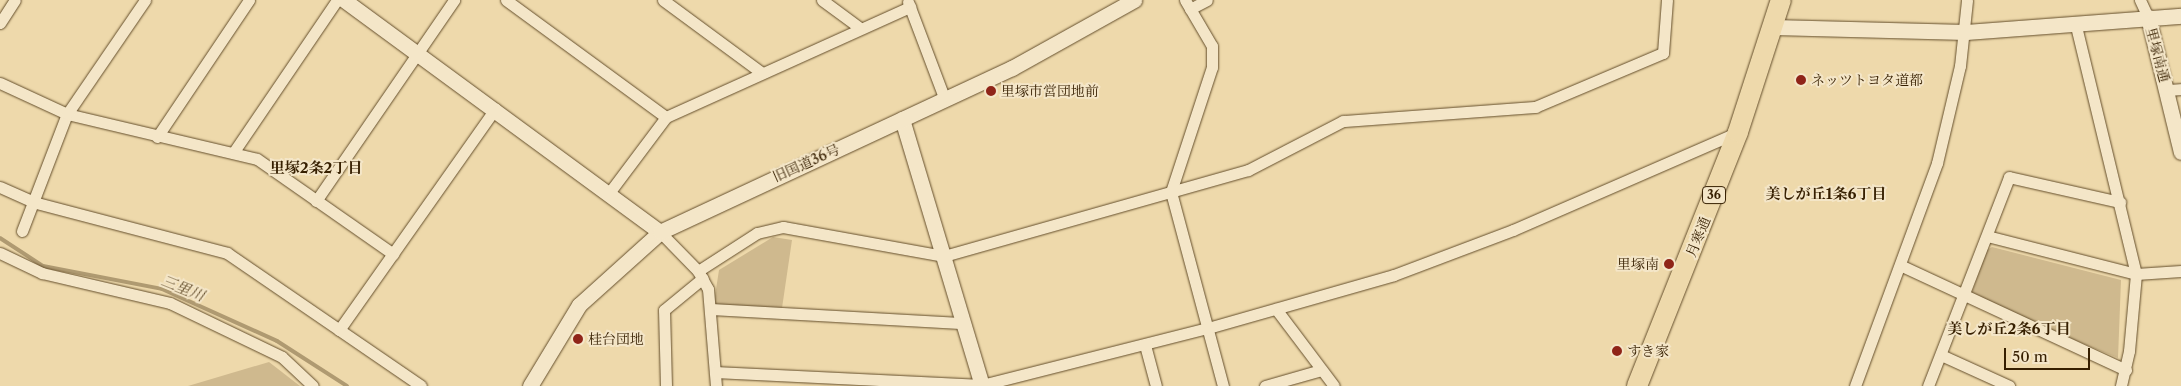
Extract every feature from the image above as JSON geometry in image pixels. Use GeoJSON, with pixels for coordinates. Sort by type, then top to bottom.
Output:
{"type":"FeatureCollection","features":[{"type":"Feature","properties":{"kind":"highway","name":"月寒通"},"geometry":{"type":"LineString","coordinates":[[1637,386],[1738,132],[1781,0]]}},
{"type":"Feature","properties":{"kind":"street"},"geometry":{"type":"LineString","coordinates":[[0,23],[15,0]]}},
{"type":"Feature","properties":{"kind":"street"},"geometry":{"type":"LineString","coordinates":[[22,231],[67,114],[145,0]]}},
{"type":"Feature","properties":{"kind":"street"},"geometry":{"type":"LineString","coordinates":[[157,137],[249,0]]}},
{"type":"Feature","properties":{"kind":"street"},"geometry":{"type":"LineString","coordinates":[[233,153],[337,0]]}},
{"type":"Feature","properties":{"kind":"street"},"geometry":{"type":"LineString","coordinates":[[344,0],[414,52],[495,108],[660,232],[700,274],[711,309],[716,386]]}},
{"type":"Feature","properties":{"kind":"street"},"geometry":{"type":"LineString","coordinates":[[316,200],[414,52],[454,0]]}},
{"type":"Feature","properties":{"kind":"street"},"geometry":{"type":"LineString","coordinates":[[506,0],[666,118]]}},
{"type":"Feature","properties":{"kind":"street"},"geometry":{"type":"LineString","coordinates":[[663,0],[762,73]]}},
{"type":"Feature","properties":{"kind":"street"},"geometry":{"type":"LineString","coordinates":[[822,0],[860,28]]}},
{"type":"Feature","properties":{"kind":"street","name":"旧国道36号"},"geometry":{"type":"LineString","coordinates":[[530,386],[579,305],[660,232],[945,100],[1134,0]]}},
{"type":"Feature","properties":{"kind":"street"},"geometry":{"type":"LineString","coordinates":[[1207,0],[1187,4],[1212,46],[1212,67],[1171,192],[1223,386]]}},
{"type":"Feature","properties":{"kind":"street"},"geometry":{"type":"LineString","coordinates":[[666,386],[664,310],[700,274],[757,233],[783,227],[944,256],[1248,170],[1343,121],[1535,107],[1663,53],[1667,0]]}},
{"type":"Feature","properties":{"kind":"street"},"geometry":{"type":"LineString","coordinates":[[1855,386],[1902,266],[1937,163],[1966,32],[1967,0]]}},
{"type":"Feature","properties":{"kind":"street"},"geometry":{"type":"LineString","coordinates":[[2140,0],[2148,17]]}},
{"type":"Feature","properties":{"kind":"street"},"geometry":{"type":"LineString","coordinates":[[609,193],[666,118],[909,4],[945,100]]}},
{"type":"Feature","properties":{"kind":"street"},"geometry":{"type":"LineString","coordinates":[[1773,27],[1966,32],[2075,22],[2181,16]]}},
{"type":"Feature","properties":{"kind":"street","name":"里塚南通"},"geometry":{"type":"LineString","coordinates":[[2148,17],[2174,90],[2181,152]]}},
{"type":"Feature","properties":{"kind":"street"},"geometry":{"type":"LineString","coordinates":[[2075,22],[2136,274],[2126,370],[2121,386]]}},
{"type":"Feature","properties":{"kind":"street"},"geometry":{"type":"LineString","coordinates":[[0,83],[67,114],[157,137],[257,159],[393,254]]}},
{"type":"Feature","properties":{"kind":"street"},"geometry":{"type":"LineString","coordinates":[[339,330],[495,108]]}},
{"type":"Feature","properties":{"kind":"street"},"geometry":{"type":"LineString","coordinates":[[902,119],[965,323],[982,386]]}},
{"type":"Feature","properties":{"kind":"street"},"geometry":{"type":"LineString","coordinates":[[715,372],[982,386],[1276,310],[1394,275],[1513,230],[1738,132]]}},
{"type":"Feature","properties":{"kind":"street"},"geometry":{"type":"LineString","coordinates":[[1928,386],[1988,236],[2009,177],[2120,202]]}},
{"type":"Feature","properties":{"kind":"street"},"geometry":{"type":"LineString","coordinates":[[0,187],[33,202],[227,253],[421,386]]}},
{"type":"Feature","properties":{"kind":"street"},"geometry":{"type":"LineString","coordinates":[[1988,236],[2136,274],[2181,271]]}},
{"type":"Feature","properties":{"kind":"street"},"geometry":{"type":"LineString","coordinates":[[0,253],[42,274],[170,303],[282,357],[313,386]]}},
{"type":"Feature","properties":{"kind":"street"},"geometry":{"type":"LineString","coordinates":[[1902,266],[1964,297],[2126,370]]}},
{"type":"Feature","properties":{"kind":"street"},"geometry":{"type":"LineString","coordinates":[[711,309],[965,323]]}},
{"type":"Feature","properties":{"kind":"street"},"geometry":{"type":"LineString","coordinates":[[1276,310],[1334,386]]}},
{"type":"Feature","properties":{"kind":"street"},"geometry":{"type":"LineString","coordinates":[[1145,345],[1156,386]]}},
{"type":"Feature","properties":{"kind":"street"},"geometry":{"type":"LineString","coordinates":[[1941,355],[2009,386]]}},
{"type":"Feature","properties":{"kind":"street"},"geometry":{"type":"LineString","coordinates":[[1265,386],[1321,370]]}},
{"type":"Feature","properties":{"kind":"shaded area"},"geometry":{"type":"Polygon","coordinates":[[[773,237],[792,240],[782,308],[718,306],[714,302],[719,270],[773,237]]]}},
{"type":"Feature","properties":{"kind":"shaded area"},"geometry":{"type":"Polygon","coordinates":[[[1992,247],[2121,280],[2118,358],[1975,299],[1972,292],[1987,250],[1992,247]]]}},
{"type":"Feature","properties":{"kind":"shaded area"},"geometry":{"type":"Polygon","coordinates":[[[269,362],[300,386],[188,386],[269,362]]]}},
{"type":"Feature","properties":{"kind":"waterway","name":"三里川"},"geometry":{"type":"LineString","coordinates":[[0,238],[43,266],[162,289],[277,341],[347,386]]}},
{"type":"Feature","properties":{"kind":"place","name":"ネッツトヨタ道都"},"geometry":{"type":"Point","coordinates":[1801,80]}},
{"type":"Feature","properties":{"kind":"place","name":"里塚市営団地前"},"geometry":{"type":"Point","coordinates":[991,91]}},
{"type":"Feature","properties":{"kind":"place","name":"里塚南"},"geometry":{"type":"Point","coordinates":[1669,264]}},
{"type":"Feature","properties":{"kind":"place","name":"桂台団地"},"geometry":{"type":"Point","coordinates":[578,339]}},
{"type":"Feature","properties":{"kind":"place","name":"すき家"},"geometry":{"type":"Point","coordinates":[1617,351]}},
{"type":"Feature","properties":{"kind":"district","name":"里塚2条2丁目"},"geometry":{"type":"Point","coordinates":[316,168]}},
{"type":"Feature","properties":{"kind":"district","name":"美しが丘1条6丁目"},"geometry":{"type":"Point","coordinates":[1826,194]}},
{"type":"Feature","properties":{"kind":"district","name":"美しが丘2条6丁目"},"geometry":{"type":"Point","coordinates":[2009,329]}}]}
